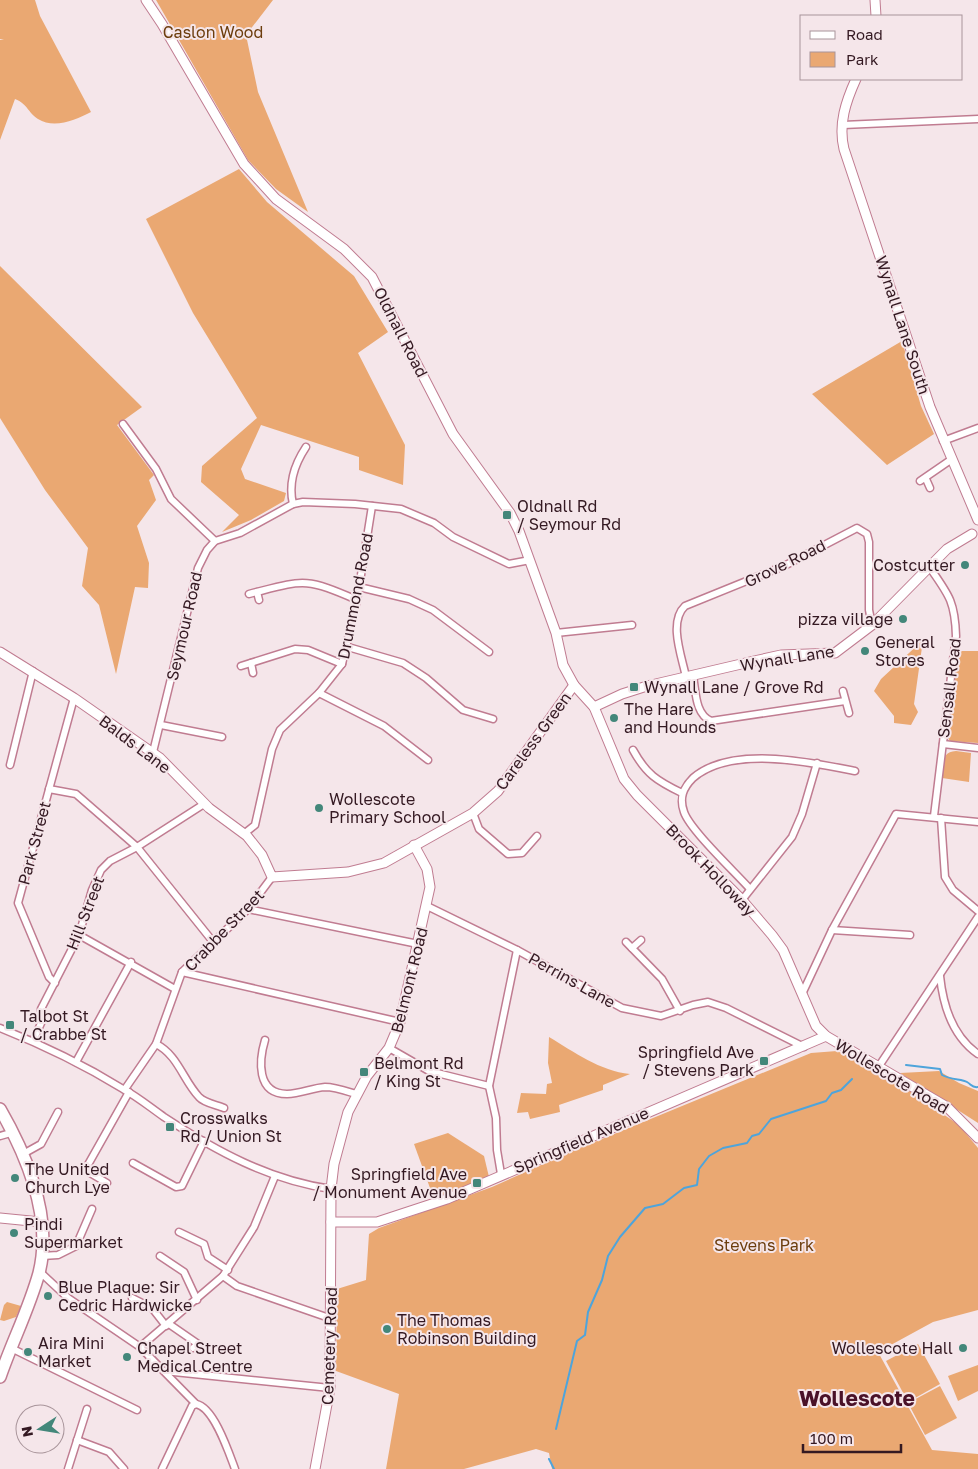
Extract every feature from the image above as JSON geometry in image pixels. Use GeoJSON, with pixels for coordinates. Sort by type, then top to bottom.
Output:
{"type":"FeatureCollection","features":[{"type":"Feature","properties":{"kind":"highway"},"geometry":{"type":"LineString","coordinates":[[0,1109],[14,1132],[24,1154],[41,1222],[42,1256],[34,1287],[0,1377]]}},
{"type":"Feature","properties":{"kind":"street","name":"Oldnall Road"},"geometry":{"type":"LineString","coordinates":[[146,0],[244,164],[276,199],[344,249],[372,277],[453,434],[510,513],[530,560],[556,633],[563,665],[574,685],[594,707]]}},
{"type":"Feature","properties":{"kind":"street"},"geometry":{"type":"LineString","coordinates":[[875,0],[876,15]]}},
{"type":"Feature","properties":{"kind":"street"},"geometry":{"type":"LineString","coordinates":[[856,80],[845,103],[842,126],[978,119]]}},
{"type":"Feature","properties":{"kind":"street","name":"Wynall Lane South"},"geometry":{"type":"LineString","coordinates":[[842,126],[842,140],[847,162],[930,408],[978,521]]}},
{"type":"Feature","properties":{"kind":"street"},"geometry":{"type":"LineString","coordinates":[[123,424],[156,469],[171,499],[215,541],[240,533],[293,504],[303,502],[372,506],[401,509],[434,522],[453,537],[509,564],[530,560]]}},
{"type":"Feature","properties":{"kind":"street"},"geometry":{"type":"LineString","coordinates":[[944,441],[978,428]]}},
{"type":"Feature","properties":{"kind":"street"},"geometry":{"type":"LineString","coordinates":[[293,504],[290,490],[301,449]]}},
{"type":"Feature","properties":{"kind":"street"},"geometry":{"type":"LineString","coordinates":[[930,488],[923,480],[952,459]]}},
{"type":"Feature","properties":{"kind":"street","name":"Drummond Road"},"geometry":{"type":"LineString","coordinates":[[245,833],[254,825],[272,749],[280,730],[319,693],[342,664],[348,646],[357,600],[372,506]]}},
{"type":"Feature","properties":{"kind":"street"},"geometry":{"type":"LineString","coordinates":[[975,537],[972,528],[978,521]]}},
{"type":"Feature","properties":{"kind":"street","name":"Grove Road"},"geometry":{"type":"LineString","coordinates":[[690,677],[677,626],[678,614],[685,606],[786,565],[857,528],[867,534],[869,542],[869,610],[872,625]]}},
{"type":"Feature","properties":{"kind":"street","name":"Wynall Lane"},"geometry":{"type":"LineString","coordinates":[[594,707],[622,694],[781,655],[835,653],[872,625],[955,543],[975,537]]}},
{"type":"Feature","properties":{"kind":"street","name":"Seymour Road"},"geometry":{"type":"LineString","coordinates":[[153,752],[198,568],[207,550],[215,541]]}},
{"type":"Feature","properties":{"kind":"street","name":"Sensall Road"},"geometry":{"type":"LineString","coordinates":[[930,568],[951,599],[956,617],[956,636],[943,744],[938,817],[945,877],[953,890],[978,911]]}},
{"type":"Feature","properties":{"kind":"street"},"geometry":{"type":"LineString","coordinates":[[249,594],[291,582],[309,582],[326,586],[357,600]]}},
{"type":"Feature","properties":{"kind":"street"},"geometry":{"type":"LineString","coordinates":[[359,587],[409,599],[433,610],[487,647]]}},
{"type":"Feature","properties":{"kind":"street"},"geometry":{"type":"LineString","coordinates":[[257,592],[259,600]]}},
{"type":"Feature","properties":{"kind":"street"},"geometry":{"type":"LineString","coordinates":[[556,633],[627,624]]}},
{"type":"Feature","properties":{"kind":"street"},"geometry":{"type":"LineString","coordinates":[[348,646],[403,663],[426,678],[463,710],[485,720],[494,719]]}},
{"type":"Feature","properties":{"kind":"street"},"geometry":{"type":"LineString","coordinates":[[241,666],[269,656],[302,648],[342,664]]}},
{"type":"Feature","properties":{"kind":"street","name":"Balds Lane"},"geometry":{"type":"LineString","coordinates":[[0,652],[33,671],[153,752],[204,804],[245,833],[262,855],[272,877]]}},
{"type":"Feature","properties":{"kind":"street"},"geometry":{"type":"LineString","coordinates":[[250,663],[253,673]]}},
{"type":"Feature","properties":{"kind":"street"},"geometry":{"type":"LineString","coordinates":[[10,765],[33,671]]}},
{"type":"Feature","properties":{"kind":"street"},"geometry":{"type":"LineString","coordinates":[[690,677],[699,709],[704,718],[711,722],[845,701]]}},
{"type":"Feature","properties":{"kind":"street","name":"Careless Green"},"geometry":{"type":"LineString","coordinates":[[272,877],[348,872],[384,863],[473,813],[498,791],[574,685]]}},
{"type":"Feature","properties":{"kind":"street"},"geometry":{"type":"LineString","coordinates":[[842,691],[849,713]]}},
{"type":"Feature","properties":{"kind":"street"},"geometry":{"type":"LineString","coordinates":[[319,693],[384,726],[420,758],[428,760]]}},
{"type":"Feature","properties":{"kind":"street","name":"Park Street"},"geometry":{"type":"LineString","coordinates":[[55,983],[49,977],[18,903],[74,698]]}},
{"type":"Feature","properties":{"kind":"street","name":"Brook Holloway"},"geometry":{"type":"LineString","coordinates":[[594,707],[624,779],[637,795],[742,900],[783,950],[816,1026],[826,1036]]}},
{"type":"Feature","properties":{"kind":"street"},"geometry":{"type":"LineString","coordinates":[[161,725],[222,737]]}},
{"type":"Feature","properties":{"kind":"street"},"geometry":{"type":"LineString","coordinates":[[943,744],[978,748]]}},
{"type":"Feature","properties":{"kind":"street"},"geometry":{"type":"LineString","coordinates":[[633,750],[642,765],[655,779],[682,793]]}},
{"type":"Feature","properties":{"kind":"street"},"geometry":{"type":"LineString","coordinates":[[750,889],[688,822],[684,812],[682,793],[688,783],[700,772],[725,763],[796,760],[855,771]]}},
{"type":"Feature","properties":{"kind":"street"},"geometry":{"type":"LineString","coordinates":[[742,900],[792,836],[802,814],[817,763]]}},
{"type":"Feature","properties":{"kind":"street"},"geometry":{"type":"LineString","coordinates":[[49,788],[76,794],[137,847],[214,943]]}},
{"type":"Feature","properties":{"kind":"street","name":"Hill Street"},"geometry":{"type":"LineString","coordinates":[[33,1041],[42,1021],[42,1009],[79,935],[92,890],[101,870],[110,861],[137,847],[204,804]]}},
{"type":"Feature","properties":{"kind":"street"},"geometry":{"type":"LineString","coordinates":[[473,813],[479,830],[508,854],[522,853],[537,836]]}},
{"type":"Feature","properties":{"kind":"street"},"geometry":{"type":"LineString","coordinates":[[802,994],[832,930],[896,814],[978,822]]}},
{"type":"Feature","properties":{"kind":"street","name":"Belmont Road"},"geometry":{"type":"LineString","coordinates":[[331,1222],[332,1189],[341,1132],[356,1094],[366,1076],[390,1048],[400,1022],[418,944],[430,886],[429,874],[414,845]]}},
{"type":"Feature","properties":{"kind":"street","name":"Crabbe Street"},"geometry":{"type":"LineString","coordinates":[[107,1183],[85,1170],[127,1091],[156,1044],[182,972],[248,909],[272,877]]}},
{"type":"Feature","properties":{"kind":"street","name":"Perrins Lane"},"geometry":{"type":"LineString","coordinates":[[426,906],[517,950],[622,1008],[661,1016],[708,1002],[726,1008],[805,1047]]}},
{"type":"Feature","properties":{"kind":"street"},"geometry":{"type":"LineString","coordinates":[[248,909],[418,944]]}},
{"type":"Feature","properties":{"kind":"street"},"geometry":{"type":"LineString","coordinates":[[878,1066],[940,976],[978,916]]}},
{"type":"Feature","properties":{"kind":"street"},"geometry":{"type":"LineString","coordinates":[[832,930],[902,938],[910,936]]}},
{"type":"Feature","properties":{"kind":"street"},"geometry":{"type":"LineString","coordinates":[[79,935],[131,962],[175,989]]}},
{"type":"Feature","properties":{"kind":"street"},"geometry":{"type":"LineString","coordinates":[[632,948],[641,940]]}},
{"type":"Feature","properties":{"kind":"street"},"geometry":{"type":"LineString","coordinates":[[626,942],[662,979],[680,1011]]}},
{"type":"Feature","properties":{"kind":"street"},"geometry":{"type":"LineString","coordinates":[[501,1174],[497,1150],[496,1118],[489,1086],[517,950]]}},
{"type":"Feature","properties":{"kind":"street"},"geometry":{"type":"LineString","coordinates":[[76,1062],[131,962]]}},
{"type":"Feature","properties":{"kind":"street"},"geometry":{"type":"LineString","coordinates":[[182,972],[400,1022]]}},
{"type":"Feature","properties":{"kind":"street"},"geometry":{"type":"LineString","coordinates":[[940,976],[942,992],[951,1021],[966,1044],[978,1054]]}},
{"type":"Feature","properties":{"kind":"street"},"geometry":{"type":"LineString","coordinates":[[0,1028],[33,1041],[76,1062],[127,1091],[238,1161],[275,1176],[332,1189]]}},
{"type":"Feature","properties":{"kind":"street","name":"Wollescote Road"},"geometry":{"type":"LineString","coordinates":[[826,1036],[947,1107],[978,1138]]}},
{"type":"Feature","properties":{"kind":"street","name":"Springfield Avenue"},"geometry":{"type":"LineString","coordinates":[[331,1222],[358,1223],[393,1218],[447,1199],[501,1174],[805,1047],[826,1036]]}},
{"type":"Feature","properties":{"kind":"street"},"geometry":{"type":"LineString","coordinates":[[265,1040],[259,1062],[260,1073],[268,1087],[274,1091],[286,1094],[327,1087],[356,1094]]}},
{"type":"Feature","properties":{"kind":"street"},"geometry":{"type":"LineString","coordinates":[[156,1044],[171,1055],[200,1098],[224,1108]]}},
{"type":"Feature","properties":{"kind":"street"},"geometry":{"type":"LineString","coordinates":[[390,1048],[429,1071],[489,1086]]}},
{"type":"Feature","properties":{"kind":"street"},"geometry":{"type":"LineString","coordinates":[[24,1154],[41,1144],[58,1112]]}},
{"type":"Feature","properties":{"kind":"street"},"geometry":{"type":"LineString","coordinates":[[0,1136],[14,1132]]}},
{"type":"Feature","properties":{"kind":"street"},"geometry":{"type":"LineString","coordinates":[[133,1163],[176,1187],[182,1186],[204,1141]]}},
{"type":"Feature","properties":{"kind":"street"},"geometry":{"type":"LineString","coordinates":[[140,1347],[197,1300],[228,1270],[254,1227],[275,1176]]}},
{"type":"Feature","properties":{"kind":"street"},"geometry":{"type":"LineString","coordinates":[[42,1256],[58,1255],[76,1246],[92,1209]]}},
{"type":"Feature","properties":{"kind":"street"},"geometry":{"type":"LineString","coordinates":[[0,1218],[41,1222]]}},
{"type":"Feature","properties":{"kind":"street","name":"Cemetery Road"},"geometry":{"type":"LineString","coordinates":[[314,1469],[330,1388],[332,1319],[331,1222]]}},
{"type":"Feature","properties":{"kind":"street"},"geometry":{"type":"LineString","coordinates":[[179,1232],[204,1244],[208,1257],[228,1270]]}},
{"type":"Feature","properties":{"kind":"street"},"geometry":{"type":"LineString","coordinates":[[160,1256],[184,1272],[197,1300]]}},
{"type":"Feature","properties":{"kind":"street"},"geometry":{"type":"LineString","coordinates":[[39,1272],[51,1285],[140,1347],[196,1404],[200,1404],[211,1416],[235,1469]]}},
{"type":"Feature","properties":{"kind":"street"},"geometry":{"type":"LineString","coordinates":[[223,1276],[237,1286],[332,1319]]}},
{"type":"Feature","properties":{"kind":"street"},"geometry":{"type":"LineString","coordinates":[[34,1287],[51,1285]]}},
{"type":"Feature","properties":{"kind":"street"},"geometry":{"type":"LineString","coordinates":[[132,1298],[152,1308],[168,1325],[198,1344],[193,1348]]}},
{"type":"Feature","properties":{"kind":"street"},"geometry":{"type":"LineString","coordinates":[[11,1348],[137,1410]]}},
{"type":"Feature","properties":{"kind":"street"},"geometry":{"type":"LineString","coordinates":[[164,1371],[330,1388]]}},
{"type":"Feature","properties":{"kind":"street"},"geometry":{"type":"LineString","coordinates":[[162,1469],[192,1406],[196,1404]]}},
{"type":"Feature","properties":{"kind":"street"},"geometry":{"type":"LineString","coordinates":[[68,1469],[87,1409]]}},
{"type":"Feature","properties":{"kind":"street"},"geometry":{"type":"LineString","coordinates":[[77,1440],[109,1452],[124,1469]]}},
{"type":"Feature","properties":{"kind":"green space"},"geometry":{"type":"Polygon","coordinates":[[[0,0],[35,0],[40,16],[91,112],[65,122],[44,122],[32,114],[23,103],[15,99],[0,140],[0,40],[4,40],[0,39],[0,0]]]}},
{"type":"Feature","properties":{"kind":"green space","name":"Caslon Wood"},"geometry":{"type":"Polygon","coordinates":[[[156,0],[273,0],[246,35],[258,92],[308,212],[276,189],[248,160],[156,0]]]}},
{"type":"Feature","properties":{"kind":"green space"},"geometry":{"type":"Polygon","coordinates":[[[239,169],[267,202],[354,276],[388,332],[358,353],[405,445],[403,485],[359,470],[359,457],[261,425],[241,469],[245,479],[286,493],[284,501],[251,520],[222,532],[239,515],[201,482],[202,466],[257,418],[193,313],[146,219],[239,169]]]}},
{"type":"Feature","properties":{"kind":"green space"},"geometry":{"type":"Polygon","coordinates":[[[0,266],[142,407],[117,425],[154,475],[149,480],[156,500],[137,526],[149,563],[148,588],[135,587],[116,674],[99,605],[82,586],[88,548],[45,490],[0,418],[0,266]]]}},
{"type":"Feature","properties":{"kind":"green space"},"geometry":{"type":"Polygon","coordinates":[[[902,341],[921,406],[934,434],[887,465],[812,394],[902,341]]]}},
{"type":"Feature","properties":{"kind":"green space"},"geometry":{"type":"Polygon","coordinates":[[[923,640],[914,704],[918,712],[911,725],[894,723],[894,716],[874,691],[881,679],[923,640]]]}},
{"type":"Feature","properties":{"kind":"green space"},"geometry":{"type":"Polygon","coordinates":[[[959,651],[978,651],[978,743],[950,741],[947,737],[959,651]]]}},
{"type":"Feature","properties":{"kind":"green space"},"geometry":{"type":"Polygon","coordinates":[[[956,751],[971,753],[969,782],[942,778],[945,757],[947,754],[956,751]]]}},
{"type":"Feature","properties":{"kind":"green space"},"geometry":{"type":"Polygon","coordinates":[[[549,1037],[598,1065],[630,1074],[603,1085],[603,1090],[559,1105],[560,1112],[530,1119],[528,1112],[517,1113],[521,1093],[546,1094],[547,1084],[552,1083],[548,1063],[549,1037]]]}},
{"type":"Feature","properties":{"kind":"green space","name":"Stevens Park"},"geometry":{"type":"Polygon","coordinates":[[[837,1051],[863,1063],[911,1092],[959,1125],[978,1148],[978,1310],[933,1322],[878,1352],[932,1450],[978,1454],[978,1469],[552,1469],[549,1453],[536,1449],[464,1469],[386,1469],[399,1394],[336,1371],[337,1289],[366,1280],[369,1234],[379,1228],[492,1187],[568,1153],[811,1053],[837,1051]]]}},
{"type":"Feature","properties":{"kind":"green space"},"geometry":{"type":"Polygon","coordinates":[[[939,1071],[959,1083],[978,1091],[978,1123],[900,1073],[939,1071]]]}},
{"type":"Feature","properties":{"kind":"green space"},"geometry":{"type":"Polygon","coordinates":[[[448,1133],[484,1156],[489,1177],[434,1199],[414,1144],[448,1133]]]}},
{"type":"Feature","properties":{"kind":"green space"},"geometry":{"type":"Polygon","coordinates":[[[7,1302],[21,1306],[16,1317],[4,1321],[0,1320],[4,1305],[7,1302]]]}},
{"type":"Feature","properties":{"kind":"green space"},"geometry":{"type":"Polygon","coordinates":[[[918,1344],[940,1384],[908,1402],[886,1361],[918,1344]]]}},
{"type":"Feature","properties":{"kind":"green space"},"geometry":{"type":"Polygon","coordinates":[[[978,1365],[978,1391],[958,1401],[948,1376],[978,1365]]]}},
{"type":"Feature","properties":{"kind":"green space"},"geometry":{"type":"Polygon","coordinates":[[[940,1386],[957,1418],[925,1435],[908,1403],[940,1386]]]}},
{"type":"Feature","properties":{"kind":"waterway"},"geometry":{"type":"LineString","coordinates":[[906,1065],[940,1069],[942,1075],[965,1081],[973,1087],[978,1087]]}},
{"type":"Feature","properties":{"kind":"waterway"},"geometry":{"type":"LineString","coordinates":[[556,1429],[577,1341],[585,1335],[588,1312],[602,1280],[608,1256],[620,1237],[645,1208],[663,1204],[684,1188],[697,1185],[699,1169],[709,1156],[723,1148],[747,1143],[752,1136],[759,1134],[771,1119],[826,1101],[832,1093],[841,1090],[852,1079]]}},
{"type":"Feature","properties":{"kind":"waterway"},"geometry":{"type":"LineString","coordinates":[[549,1459],[554,1469]]}},
{"type":"Feature","properties":{"kind":"place","name":"Oldnall Rd / Seymour Rd"},"geometry":{"type":"Point","coordinates":[507,515]}},
{"type":"Feature","properties":{"kind":"place","name":"Costcutter"},"geometry":{"type":"Point","coordinates":[965,565]}},
{"type":"Feature","properties":{"kind":"place","name":"pizza village"},"geometry":{"type":"Point","coordinates":[903,619]}},
{"type":"Feature","properties":{"kind":"place","name":"General Stores"},"geometry":{"type":"Point","coordinates":[865,651]}},
{"type":"Feature","properties":{"kind":"place","name":"Wynall Lane / Grove Rd"},"geometry":{"type":"Point","coordinates":[634,687]}},
{"type":"Feature","properties":{"kind":"place","name":"The Hare and Hounds"},"geometry":{"type":"Point","coordinates":[614,718]}},
{"type":"Feature","properties":{"kind":"place","name":"Wollescote Primary School"},"geometry":{"type":"Point","coordinates":[319,808]}},
{"type":"Feature","properties":{"kind":"place","name":"Talbot St / Crabbe St"},"geometry":{"type":"Point","coordinates":[10,1025]}},
{"type":"Feature","properties":{"kind":"place","name":"Springfield Ave / Stevens Park"},"geometry":{"type":"Point","coordinates":[764,1061]}},
{"type":"Feature","properties":{"kind":"place","name":"Belmont Rd / King St"},"geometry":{"type":"Point","coordinates":[364,1072]}},
{"type":"Feature","properties":{"kind":"place","name":"Crosswalks Rd / Union St"},"geometry":{"type":"Point","coordinates":[170,1127]}},
{"type":"Feature","properties":{"kind":"place","name":"The United Church Lye"},"geometry":{"type":"Point","coordinates":[15,1178]}},
{"type":"Feature","properties":{"kind":"place","name":"Springfield Ave / Monument Avenue"},"geometry":{"type":"Point","coordinates":[477,1183]}},
{"type":"Feature","properties":{"kind":"place","name":"Pindi Supermarket"},"geometry":{"type":"Point","coordinates":[14,1233]}},
{"type":"Feature","properties":{"kind":"place","name":"Blue Plaque: Sir Cedric Hardwicke"},"geometry":{"type":"Point","coordinates":[48,1296]}},
{"type":"Feature","properties":{"kind":"place","name":"The Thomas Robinson Building"},"geometry":{"type":"Point","coordinates":[387,1329]}},
{"type":"Feature","properties":{"kind":"place","name":"Wollescote Hall"},"geometry":{"type":"Point","coordinates":[963,1348]}},
{"type":"Feature","properties":{"kind":"place","name":"Aira Mini Market"},"geometry":{"type":"Point","coordinates":[28,1352]}},
{"type":"Feature","properties":{"kind":"place","name":"Chapel Street Medical Centre"},"geometry":{"type":"Point","coordinates":[127,1357]}},
{"type":"Feature","properties":{"kind":"district","name":"Wollescote"},"geometry":{"type":"Point","coordinates":[857,1398]}}]}
